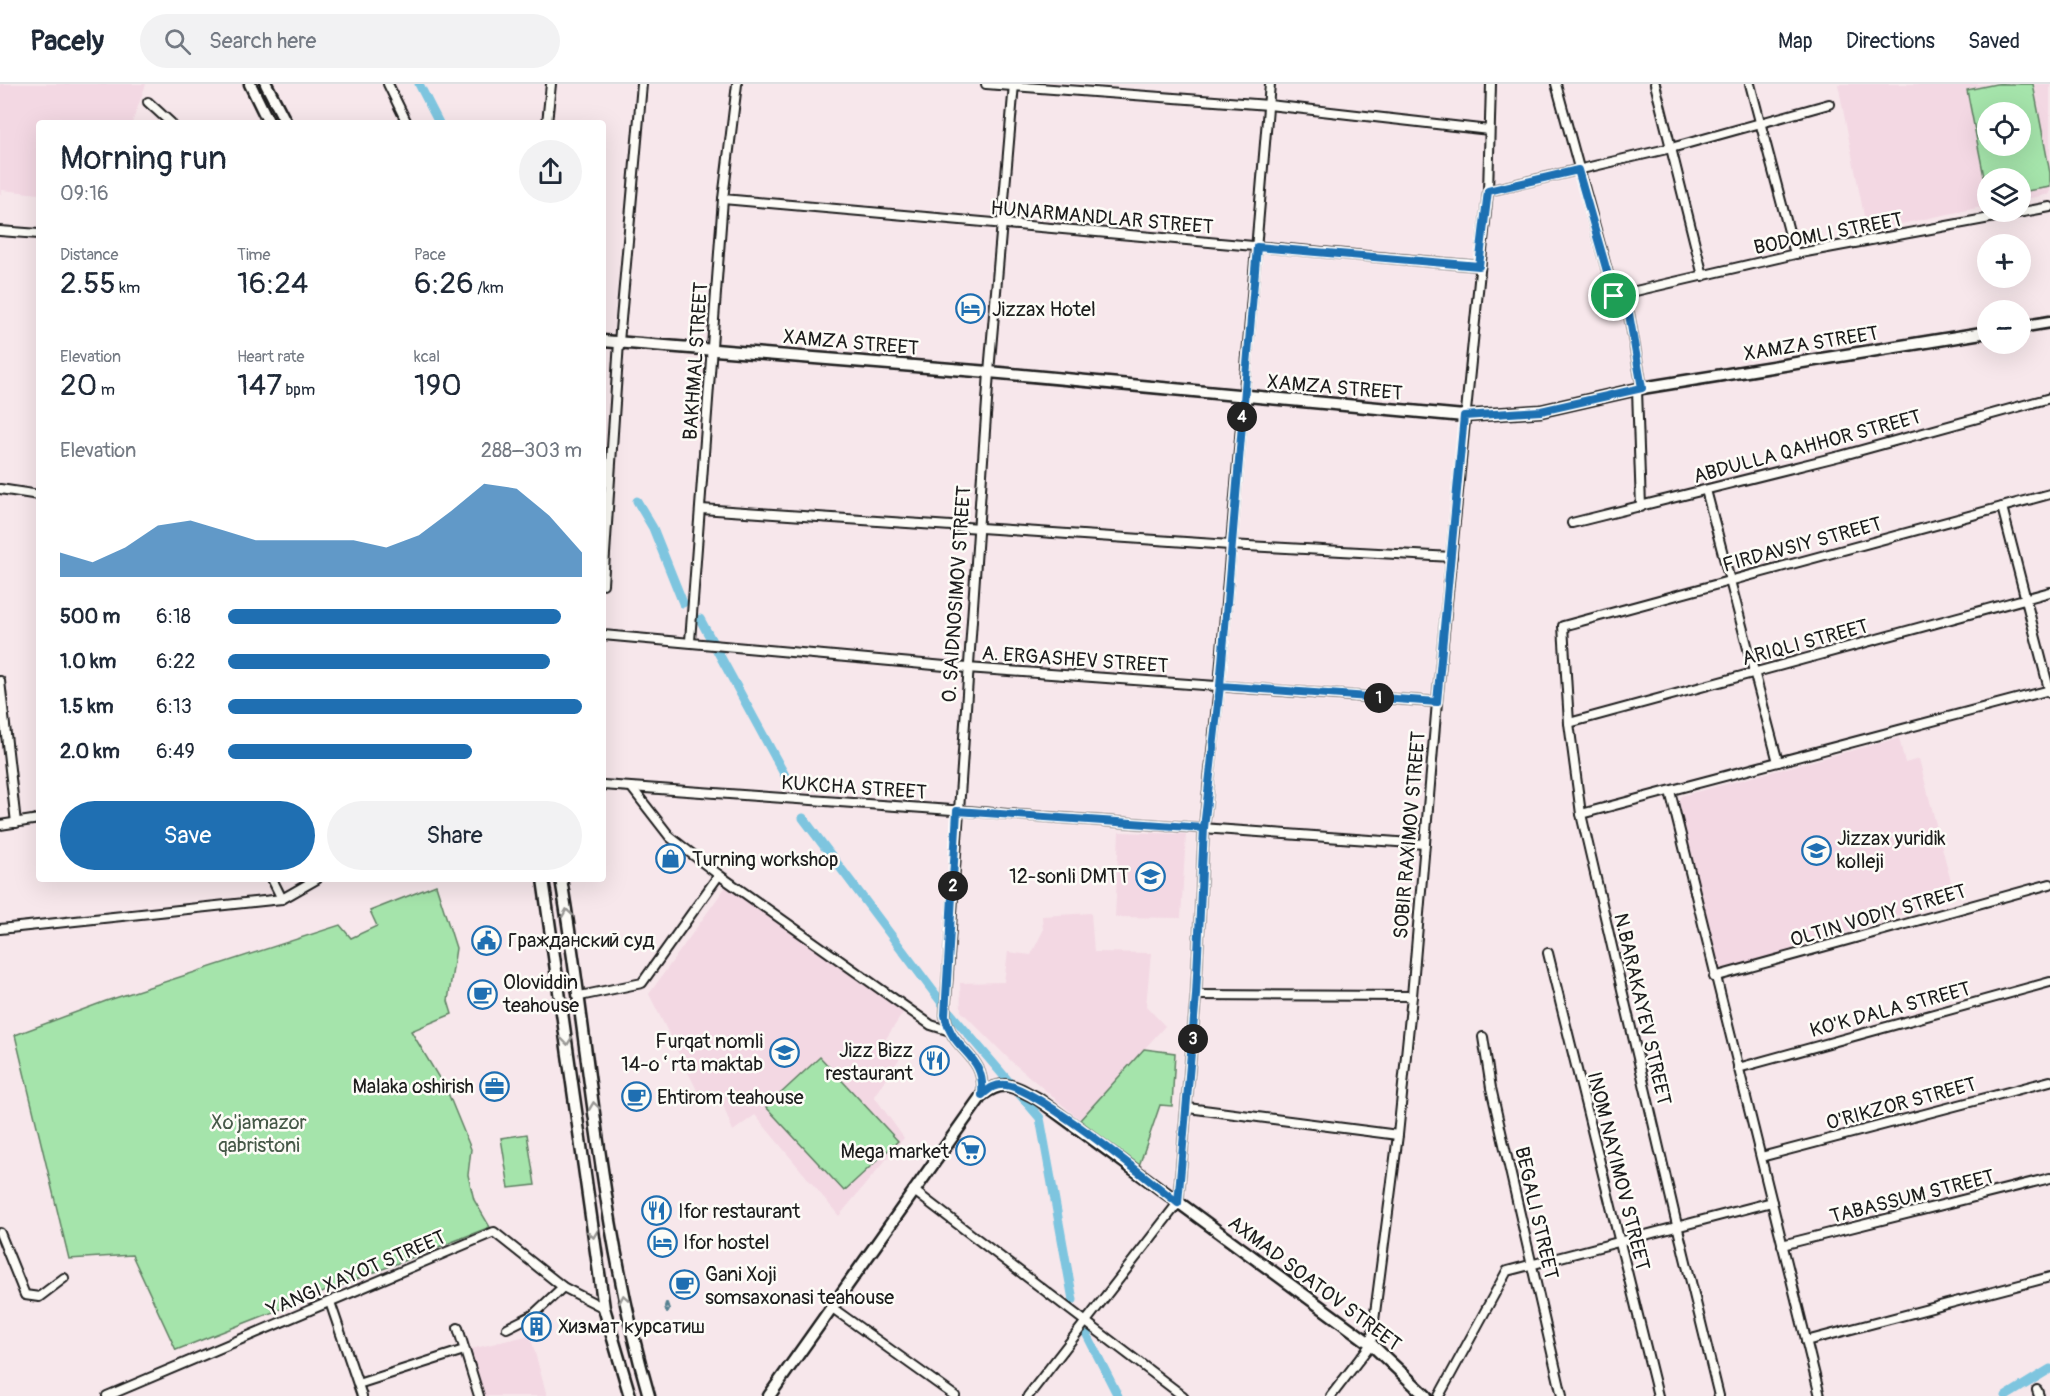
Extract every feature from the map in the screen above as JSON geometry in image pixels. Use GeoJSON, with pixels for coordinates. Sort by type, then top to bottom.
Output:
{"type":"FeatureCollection","features":[{"type":"Feature","properties":{"kind":"main road"},"geometry":{"type":"LineString","coordinates":[[250,84],[268,120]]}},
{"type":"Feature","properties":{"kind":"main road"},"geometry":{"type":"LineString","coordinates":[[266,84],[284,120]]}},
{"type":"Feature","properties":{"kind":"main road"},"geometry":{"type":"LineString","coordinates":[[2031,325],[2050,322]]}},
{"type":"Feature","properties":{"kind":"main road","name":"XAMZA STREET"},"geometry":{"type":"LineString","coordinates":[[606,341],[989,372],[1464,416],[1541,411],[1640,389],[1977,334]]}},
{"type":"Feature","properties":{"kind":"main road"},"geometry":{"type":"LineString","coordinates":[[543,882],[561,991],[604,1308],[630,1396]]}},
{"type":"Feature","properties":{"kind":"main road"},"geometry":{"type":"LineString","coordinates":[[562,882],[630,1330],[649,1396]]}},
{"type":"Feature","properties":{"kind":"main road"},"geometry":{"type":"LineString","coordinates":[[561,991],[566,997],[572,997],[580,992]]}},
{"type":"Feature","properties":{"kind":"main road"},"geometry":{"type":"LineString","coordinates":[[570,1070],[579,1060],[586,1063],[589,1068]]}},
{"type":"Feature","properties":{"kind":"main road","name":"AXMAD SOATOV STREET"},"geometry":{"type":"LineString","coordinates":[[982,1095],[995,1085],[1013,1087],[1038,1099],[1371,1344],[1426,1396]]}},
{"type":"Feature","properties":{"kind":"main road"},"geometry":{"type":"LineString","coordinates":[[769,1396],[912,1190],[982,1095]]}},
{"type":"Feature","properties":{"kind":"street"},"geometry":{"type":"LineString","coordinates":[[388,84],[406,120]]}},
{"type":"Feature","properties":{"kind":"street"},"geometry":{"type":"LineString","coordinates":[[547,120],[551,84]]}},
{"type":"Feature","properties":{"kind":"street"},"geometry":{"type":"LineString","coordinates":[[606,539],[619,342],[642,84]]}},
{"type":"Feature","properties":{"kind":"street","name":"BAKHMAL STREET"},"geometry":{"type":"LineString","coordinates":[[690,641],[723,199],[736,84]]}},
{"type":"Feature","properties":{"kind":"street"},"geometry":{"type":"LineString","coordinates":[[986,84],[1269,105],[1489,130]]}},
{"type":"Feature","properties":{"kind":"street"},"geometry":{"type":"LineString","coordinates":[[1028,1396],[1178,1203],[1196,995],[1204,828],[1220,686],[1270,84]]}},
{"type":"Feature","properties":{"kind":"street","name":"SOBIR RAXIMOV STREET"},"geometry":{"type":"LineString","coordinates":[[1371,1344],[1413,996],[1437,702],[1488,191],[1491,84]]}},
{"type":"Feature","properties":{"kind":"street"},"geometry":{"type":"LineString","coordinates":[[1556,84],[1614,296],[1629,314],[1640,389],[1641,507]]}},
{"type":"Feature","properties":{"kind":"street"},"geometry":{"type":"LineString","coordinates":[[1655,84],[1703,276]]}},
{"type":"Feature","properties":{"kind":"street"},"geometry":{"type":"LineString","coordinates":[[1750,84],[1795,254]]}},
{"type":"Feature","properties":{"kind":"street","name":"O. SAIDNOSIMOV STREET"},"geometry":{"type":"LineString","coordinates":[[947,1030],[945,1015],[967,668],[989,372],[1014,85]]}},
{"type":"Feature","properties":{"kind":"street"},"geometry":{"type":"LineString","coordinates":[[148,102],[168,120]]}},
{"type":"Feature","properties":{"kind":"street"},"geometry":{"type":"LineString","coordinates":[[1488,191],[1671,148],[1829,104]]}},
{"type":"Feature","properties":{"kind":"street","name":"HUNARMANDLAR STREET"},"geometry":{"type":"LineString","coordinates":[[723,199],[1479,266]]}},
{"type":"Feature","properties":{"kind":"street","name":"BODOMLI STREET"},"geometry":{"type":"LineString","coordinates":[[1614,296],[1795,254],[2050,207]]}},
{"type":"Feature","properties":{"kind":"street"},"geometry":{"type":"LineString","coordinates":[[0,231],[36,234]]}},
{"type":"Feature","properties":{"kind":"street","name":"ABDULLA QAHHOR STREET"},"geometry":{"type":"LineString","coordinates":[[1572,523],[1641,507],[2050,398]]}},
{"type":"Feature","properties":{"kind":"street"},"geometry":{"type":"LineString","coordinates":[[0,489],[36,495]]}},
{"type":"Feature","properties":{"kind":"street"},"geometry":{"type":"LineString","coordinates":[[1706,490],[1778,762]]}},
{"type":"Feature","properties":{"kind":"street","name":"FIRDAVSIY STREET"},"geometry":{"type":"LineString","coordinates":[[1563,626],[2050,494]]}},
{"type":"Feature","properties":{"kind":"street"},"geometry":{"type":"LineString","coordinates":[[1581,814],[2050,691],[2002,507]]}},
{"type":"Feature","properties":{"kind":"street"},"geometry":{"type":"LineString","coordinates":[[701,509],[1230,545],[1452,556]]}},
{"type":"Feature","properties":{"kind":"street","name":"ARIQLI STREET"},"geometry":{"type":"LineString","coordinates":[[1569,723],[2050,592]]}},
{"type":"Feature","properties":{"kind":"street","name":"N.BARAKAYEV STREET"},"geometry":{"type":"LineString","coordinates":[[1563,626],[1569,723],[1581,814],[1719,1396]]}},
{"type":"Feature","properties":{"kind":"street","name":"A. ERGASHEV STREET"},"geometry":{"type":"LineString","coordinates":[[606,635],[690,641],[967,668],[1437,702]]}},
{"type":"Feature","properties":{"kind":"street"},"geometry":{"type":"LineString","coordinates":[[0,681],[16,822]]}},
{"type":"Feature","properties":{"kind":"street","name":"KUKCHA STREET"},"geometry":{"type":"LineString","coordinates":[[606,785],[1425,844]]}},
{"type":"Feature","properties":{"kind":"street"},"geometry":{"type":"LineString","coordinates":[[632,788],[670,837],[718,875],[931,1025],[947,1030],[981,1069],[982,1095]]}},
{"type":"Feature","properties":{"kind":"street"},"geometry":{"type":"LineString","coordinates":[[1670,790],[1714,977],[1820,1396]]}},
{"type":"Feature","properties":{"kind":"street"},"geometry":{"type":"LineString","coordinates":[[0,825],[36,819]]}},
{"type":"Feature","properties":{"kind":"street"},"geometry":{"type":"LineString","coordinates":[[580,992],[642,983],[718,875]]}},
{"type":"Feature","properties":{"kind":"street"},"geometry":{"type":"LineString","coordinates":[[274,882],[282,899]]}},
{"type":"Feature","properties":{"kind":"street"},"geometry":{"type":"LineString","coordinates":[[0,930],[282,899],[313,882]]}},
{"type":"Feature","properties":{"kind":"street","name":"OLTIN VODIY STREET"},"geometry":{"type":"LineString","coordinates":[[1714,977],[2050,884]]}},
{"type":"Feature","properties":{"kind":"street","name":"INOM NAYIMOV STREET"},"geometry":{"type":"LineString","coordinates":[[1548,953],[1658,1396]]}},
{"type":"Feature","properties":{"kind":"street","name":"KO'K DALA STREET"},"geometry":{"type":"LineString","coordinates":[[1738,1068],[2050,982]]}},
{"type":"Feature","properties":{"kind":"street"},"geometry":{"type":"LineString","coordinates":[[1196,995],[1413,996]]}},
{"type":"Feature","properties":{"kind":"street","name":"BEGALI STREET"},"geometry":{"type":"LineString","coordinates":[[1483,1037],[1491,1088],[1562,1396]]}},
{"type":"Feature","properties":{"kind":"street","name":"O'RIKZOR STREET"},"geometry":{"type":"LineString","coordinates":[[1761,1157],[2050,1081]]}},
{"type":"Feature","properties":{"kind":"street"},"geometry":{"type":"LineString","coordinates":[[1188,1108],[1398,1135]]}},
{"type":"Feature","properties":{"kind":"street","name":"TABASSUM STREET"},"geometry":{"type":"LineString","coordinates":[[1782,1245],[2050,1178]]}},
{"type":"Feature","properties":{"kind":"street"},"geometry":{"type":"LineString","coordinates":[[912,1190],[1183,1396]]}},
{"type":"Feature","properties":{"kind":"street"},"geometry":{"type":"LineString","coordinates":[[1439,1396],[1507,1271],[1618,1240],[1772,1202]]}},
{"type":"Feature","properties":{"kind":"street","name":"YANGI XAYOT STREET"},"geometry":{"type":"LineString","coordinates":[[107,1396],[494,1232],[563,1287],[604,1308]]}},
{"type":"Feature","properties":{"kind":"street"},"geometry":{"type":"LineString","coordinates":[[0,1233],[25,1295],[39,1297],[64,1278]]}},
{"type":"Feature","properties":{"kind":"street"},"geometry":{"type":"LineString","coordinates":[[1806,1341],[2050,1277]]}},
{"type":"Feature","properties":{"kind":"street"},"geometry":{"type":"LineString","coordinates":[[507,1328],[533,1315],[563,1287]]}},
{"type":"Feature","properties":{"kind":"street"},"geometry":{"type":"LineString","coordinates":[[330,1302],[362,1396]]}},
{"type":"Feature","properties":{"kind":"street"},"geometry":{"type":"LineString","coordinates":[[831,1307],[955,1396]]}},
{"type":"Feature","properties":{"kind":"street"},"geometry":{"type":"LineString","coordinates":[[458,1328],[478,1396]]}},
{"type":"Feature","properties":{"kind":"street"},"geometry":{"type":"LineString","coordinates":[[1331,1396],[1371,1344]]}},
{"type":"Feature","properties":{"kind":"street"},"geometry":{"type":"LineString","coordinates":[[358,1384],[464,1350]]}},
{"type":"Feature","properties":{"kind":"shaded area"},"geometry":{"type":"Polygon","coordinates":[[[0,84],[146,84],[133,120],[36,120],[36,194],[2,190],[0,195],[0,84]]]}},
{"type":"Feature","properties":{"kind":"shaded area"},"geometry":{"type":"Polygon","coordinates":[[[1838,84],[2050,84],[2050,194],[2031,198],[2031,168],[1977,168],[1977,208],[1867,231],[1838,84]]]}},
{"type":"Feature","properties":{"kind":"shaded area","name":"Jizzax yuridik kolleji"},"geometry":{"type":"Polygon","coordinates":[[[1899,738],[1905,763],[1919,759],[1955,897],[1720,973],[1678,803],[1681,796],[1899,738]]]}},
{"type":"Feature","properties":{"kind":"shaded area","name":"12-sonli DMTT"},"geometry":{"type":"Polygon","coordinates":[[[1119,832],[1186,834],[1181,918],[1115,917],[1119,832]]]}},
{"type":"Feature","properties":{"kind":"shaded area","name":"Furqat nomli 14-oʻrta maktab"},"geometry":{"type":"Polygon","coordinates":[[[727,885],[903,1013],[881,1046],[900,1058],[874,1096],[904,1138],[839,1216],[755,1115],[733,1131],[718,1092],[700,1096],[649,994],[727,885]]]}},
{"type":"Feature","properties":{"kind":"shaded area"},"geometry":{"type":"Polygon","coordinates":[[[1091,913],[1094,952],[1151,953],[1146,1006],[1165,1026],[1080,1120],[1011,1061],[961,1011],[960,983],[1004,982],[1008,952],[1031,955],[1043,931],[1042,916],[1091,913]]]}},
{"type":"Feature","properties":{"kind":"shaded area"},"geometry":{"type":"Polygon","coordinates":[[[530,1335],[547,1396],[480,1396],[467,1350],[530,1335]]]}},
{"type":"Feature","properties":{"kind":"green space"},"geometry":{"type":"Polygon","coordinates":[[[1996,84],[2033,84],[2050,173],[2050,187],[2031,190],[2031,168],[1982,168],[1980,156],[2031,156],[2031,102],[1977,102],[1977,141],[1967,90],[1996,84]]]}},
{"type":"Feature","properties":{"kind":"green space","name":"Xo'jamazor qabristoni"},"geometry":{"type":"Polygon","coordinates":[[[436,885],[456,948],[448,1001],[452,1014],[411,1031],[448,1093],[471,1149],[468,1175],[474,1200],[490,1227],[176,1350],[132,1255],[69,1259],[15,1035],[106,1001],[340,925],[351,938],[377,926],[370,911],[436,885]]]}},
{"type":"Feature","properties":{"kind":"green space"},"geometry":{"type":"Polygon","coordinates":[[[1144,1049],[1175,1053],[1172,1106],[1160,1105],[1139,1166],[1080,1120],[1144,1049]]]}},
{"type":"Feature","properties":{"kind":"green space"},"geometry":{"type":"Polygon","coordinates":[[[820,1057],[898,1141],[844,1191],[766,1107],[820,1057]]]}},
{"type":"Feature","properties":{"kind":"green space"},"geometry":{"type":"Polygon","coordinates":[[[527,1134],[535,1185],[509,1188],[501,1138],[527,1134]]]}},
{"type":"Feature","properties":{"kind":"waterway"},"geometry":{"type":"LineString","coordinates":[[419,84],[437,120]]}},
{"type":"Feature","properties":{"kind":"waterway"},"geometry":{"type":"LineString","coordinates":[[637,501],[653,528],[683,603]]}},
{"type":"Feature","properties":{"kind":"waterway"},"geometry":{"type":"LineString","coordinates":[[700,619],[788,781]]}},
{"type":"Feature","properties":{"kind":"waterway"},"geometry":{"type":"LineString","coordinates":[[803,818],[945,1007],[1040,1118],[1073,1300]]}},
{"type":"Feature","properties":{"kind":"waterway"},"geometry":{"type":"LineString","coordinates":[[666,1303],[667,1303],[668,1306],[665,1306],[666,1303]]}},
{"type":"Feature","properties":{"kind":"waterway"},"geometry":{"type":"LineString","coordinates":[[668,1306],[669,1309],[666,1310],[665,1307],[668,1306]]}},
{"type":"Feature","properties":{"kind":"waterway"},"geometry":{"type":"LineString","coordinates":[[666,1310],[669,1310],[667,1313],[666,1310]]}},
{"type":"Feature","properties":{"kind":"waterway"},"geometry":{"type":"LineString","coordinates":[[1087,1335],[1118,1396]]}},
{"type":"Feature","properties":{"kind":"waterway"},"geometry":{"type":"LineString","coordinates":[[2006,1396],[2050,1369]]}},
{"type":"Feature","properties":{"kind":"place","name":"Jizzax Hotel"},"geometry":{"type":"Point","coordinates":[971,309]}},
{"type":"Feature","properties":{"kind":"place","name":"Jizzax yuridik kolleji"},"geometry":{"type":"Point","coordinates":[1816,850]}},
{"type":"Feature","properties":{"kind":"place","name":"Turning workshop"},"geometry":{"type":"Point","coordinates":[671,859]}},
{"type":"Feature","properties":{"kind":"place","name":"12-sonli DMTT"},"geometry":{"type":"Point","coordinates":[1150,876]}},
{"type":"Feature","properties":{"kind":"place","name":"Гражданский суд"},"geometry":{"type":"Point","coordinates":[487,940]}},
{"type":"Feature","properties":{"kind":"place","name":"Oloviddin teahouse"},"geometry":{"type":"Point","coordinates":[482,994]}},
{"type":"Feature","properties":{"kind":"place","name":"Furqat nomli 14-oʻrta maktab"},"geometry":{"type":"Point","coordinates":[784,1052]}},
{"type":"Feature","properties":{"kind":"place","name":"Jizz Bizz restaurant"},"geometry":{"type":"Point","coordinates":[934,1061]}},
{"type":"Feature","properties":{"kind":"place","name":"Malaka oshirish"},"geometry":{"type":"Point","coordinates":[495,1086]}},
{"type":"Feature","properties":{"kind":"place","name":"Ehtirom teahouse"},"geometry":{"type":"Point","coordinates":[636,1097]}},
{"type":"Feature","properties":{"kind":"place","name":"Mega market"},"geometry":{"type":"Point","coordinates":[970,1151]}},
{"type":"Feature","properties":{"kind":"place","name":"Ifor restaurant"},"geometry":{"type":"Point","coordinates":[657,1211]}},
{"type":"Feature","properties":{"kind":"place","name":"Ifor hostel"},"geometry":{"type":"Point","coordinates":[662,1242]}},
{"type":"Feature","properties":{"kind":"place","name":"Gani Xoji somsaxonasi teahouse"},"geometry":{"type":"Point","coordinates":[684,1285]}},
{"type":"Feature","properties":{"kind":"place","name":"Хизмат курсатиш"},"geometry":{"type":"Point","coordinates":[537,1326]}},
{"type":"Feature","properties":{"kind":"route"},"geometry":{"type":"LineString","coordinates":[[1614,296],[1578,170],[1488,191],[1479,266],[1257,247],[1230,545],[1220,686],[1212,757],[1204,828],[1196,995],[1178,1203],[1038,1099],[1009,1085],[995,1085],[982,1095],[981,1069],[947,1030],[945,1015],[957,811],[1204,828],[1220,686],[1437,702],[1464,416],[1541,411],[1642,388],[1629,314],[1614,296]]}}]}
